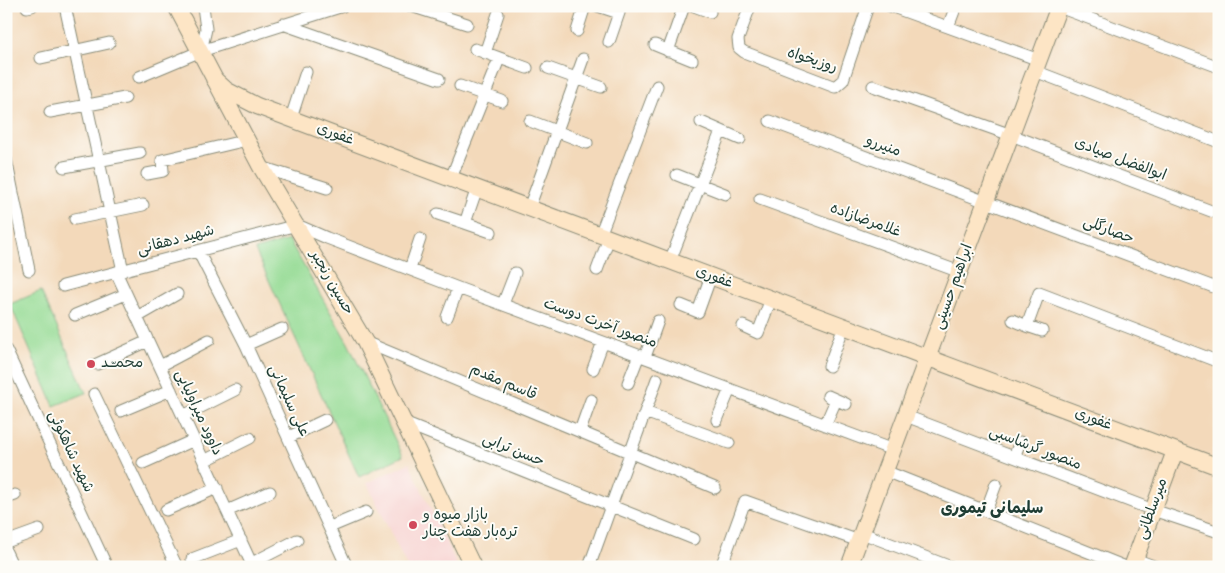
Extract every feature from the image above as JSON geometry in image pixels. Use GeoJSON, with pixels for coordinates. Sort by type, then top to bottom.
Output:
{"type":"FeatureCollection","features":[{"type":"Feature","properties":{"kind":"street","name":"داوود میراولیایی"},"geometry":{"type":"LineString","coordinates":[[65,6],[110,211],[119,272],[126,294],[252,565]]}},
{"type":"Feature","properties":{"kind":"street","name":"حسین رنجبر"},"geometry":{"type":"LineString","coordinates":[[176,6],[261,167],[365,342],[473,567]]}},
{"type":"Feature","properties":{"kind":"street"},"geometry":{"type":"LineString","coordinates":[[201,51],[206,29],[203,6]]}},
{"type":"Feature","properties":{"kind":"street"},"geometry":{"type":"LineString","coordinates":[[139,76],[201,51],[343,6]]}},
{"type":"Feature","properties":{"kind":"street"},"geometry":{"type":"LineString","coordinates":[[411,6],[466,24]]}},
{"type":"Feature","properties":{"kind":"street"},"geometry":{"type":"LineString","coordinates":[[576,31],[585,6]]}},
{"type":"Feature","properties":{"kind":"street"},"geometry":{"type":"LineString","coordinates":[[668,51],[684,6]]}},
{"type":"Feature","properties":{"kind":"street"},"geometry":{"type":"LineString","coordinates":[[694,6],[710,12]]}},
{"type":"Feature","properties":{"kind":"street","name":"روزیخواه"},"geometry":{"type":"LineString","coordinates":[[750,6],[738,39],[739,48],[744,52],[835,87],[843,80],[868,6]]}},
{"type":"Feature","properties":{"kind":"street"},"geometry":{"type":"LineString","coordinates":[[890,6],[908,9],[1037,66],[1219,142]]}},
{"type":"Feature","properties":{"kind":"street"},"geometry":{"type":"LineString","coordinates":[[948,27],[956,6]]}},
{"type":"Feature","properties":{"kind":"street"},"geometry":{"type":"LineString","coordinates":[[602,7],[619,14],[608,42]]}},
{"type":"Feature","properties":{"kind":"street"},"geometry":{"type":"LineString","coordinates":[[1059,7],[1219,67]]}},
{"type":"Feature","properties":{"kind":"street","name":"ابراهیم حسینی"},"geometry":{"type":"LineString","coordinates":[[850,567],[1059,7]]}},
{"type":"Feature","properties":{"kind":"street"},"geometry":{"type":"LineString","coordinates":[[498,14],[480,51],[527,68]]}},
{"type":"Feature","properties":{"kind":"street"},"geometry":{"type":"LineString","coordinates":[[283,24],[439,79]]}},
{"type":"Feature","properties":{"kind":"street"},"geometry":{"type":"LineString","coordinates":[[41,58],[109,43]]}},
{"type":"Feature","properties":{"kind":"street"},"geometry":{"type":"LineString","coordinates":[[655,45],[692,60]]}},
{"type":"Feature","properties":{"kind":"street"},"geometry":{"type":"LineString","coordinates":[[451,178],[499,58]]}},
{"type":"Feature","properties":{"kind":"street"},"geometry":{"type":"LineString","coordinates":[[529,208],[583,59]]}},
{"type":"Feature","properties":{"kind":"street"},"geometry":{"type":"LineString","coordinates":[[548,68],[601,87]]}},
{"type":"Feature","properties":{"kind":"street"},"geometry":{"type":"LineString","coordinates":[[290,118],[306,72]]}},
{"type":"Feature","properties":{"kind":"street","name":"غفوری"},"geometry":{"type":"LineString","coordinates":[[214,80],[235,95],[290,118],[1219,467]]}},
{"type":"Feature","properties":{"kind":"street"},"geometry":{"type":"LineString","coordinates":[[460,86],[502,101]]}},
{"type":"Feature","properties":{"kind":"street"},"geometry":{"type":"LineString","coordinates":[[597,270],[604,236],[657,86]]}},
{"type":"Feature","properties":{"kind":"street","name":"ابوالفضل صیادی"},"geometry":{"type":"LineString","coordinates":[[873,86],[1011,135],[1219,214]]}},
{"type":"Feature","properties":{"kind":"street"},"geometry":{"type":"LineString","coordinates":[[50,112],[125,98]]}},
{"type":"Feature","properties":{"kind":"street"},"geometry":{"type":"LineString","coordinates":[[530,121],[587,143]]}},
{"type":"Feature","properties":{"kind":"street","name":"منیررو"},"geometry":{"type":"LineString","coordinates":[[770,121],[986,201]]}},
{"type":"Feature","properties":{"kind":"street"},"geometry":{"type":"LineString","coordinates":[[701,122],[740,139]]}},
{"type":"Feature","properties":{"kind":"street"},"geometry":{"type":"LineString","coordinates":[[670,261],[721,131]]}},
{"type":"Feature","properties":{"kind":"street"},"geometry":{"type":"LineString","coordinates":[[147,174],[163,171],[162,160],[246,140]]}},
{"type":"Feature","properties":{"kind":"street"},"geometry":{"type":"LineString","coordinates":[[64,167],[140,153]]}},
{"type":"Feature","properties":{"kind":"street"},"geometry":{"type":"LineString","coordinates":[[6,159],[30,270]]}},
{"type":"Feature","properties":{"kind":"street"},"geometry":{"type":"LineString","coordinates":[[261,167],[327,188]]}},
{"type":"Feature","properties":{"kind":"street"},"geometry":{"type":"LineString","coordinates":[[677,175],[725,194]]}},
{"type":"Feature","properties":{"kind":"street"},"geometry":{"type":"LineString","coordinates":[[465,223],[477,188]]}},
{"type":"Feature","properties":{"kind":"street","name":"غلامرضازاده"},"geometry":{"type":"LineString","coordinates":[[760,199],[960,272]]}},
{"type":"Feature","properties":{"kind":"street","name":"حصارگلی"},"geometry":{"type":"LineString","coordinates":[[986,201],[1219,289]]}},
{"type":"Feature","properties":{"kind":"street"},"geometry":{"type":"LineString","coordinates":[[76,219],[143,205]]}},
{"type":"Feature","properties":{"kind":"street"},"geometry":{"type":"LineString","coordinates":[[438,214],[491,232]]}},
{"type":"Feature","properties":{"kind":"street","name":"شهید دهقانی"},"geometry":{"type":"LineString","coordinates":[[63,286],[297,225]]}},
{"type":"Feature","properties":{"kind":"street","name":"منصور آخرت دوست"},"geometry":{"type":"LineString","coordinates":[[297,225],[458,288],[893,450]]}},
{"type":"Feature","properties":{"kind":"street"},"geometry":{"type":"LineString","coordinates":[[410,269],[420,239]]}},
{"type":"Feature","properties":{"kind":"street","name":"علی سلیمانی"},"geometry":{"type":"LineString","coordinates":[[198,251],[246,345],[347,567]]}},
{"type":"Feature","properties":{"kind":"street"},"geometry":{"type":"LineString","coordinates":[[503,304],[516,273]]}},
{"type":"Feature","properties":{"kind":"street"},"geometry":{"type":"LineString","coordinates":[[681,305],[698,312],[711,276]]}},
{"type":"Feature","properties":{"kind":"street"},"geometry":{"type":"LineString","coordinates":[[447,317],[458,288]]}},
{"type":"Feature","properties":{"kind":"street"},"geometry":{"type":"LineString","coordinates":[[75,315],[126,294]]}},
{"type":"Feature","properties":{"kind":"street"},"geometry":{"type":"LineString","coordinates":[[137,317],[177,294]]}},
{"type":"Feature","properties":{"kind":"street"},"geometry":{"type":"LineString","coordinates":[[1027,326],[1039,294],[1219,362]]}},
{"type":"Feature","properties":{"kind":"street"},"geometry":{"type":"LineString","coordinates":[[743,326],[758,333],[771,299]]}},
{"type":"Feature","properties":{"kind":"street"},"geometry":{"type":"LineString","coordinates":[[628,383],[658,320]]}},
{"type":"Feature","properties":{"kind":"street"},"geometry":{"type":"LineString","coordinates":[[1013,320],[1042,331]]}},
{"type":"Feature","properties":{"kind":"street"},"geometry":{"type":"LineString","coordinates":[[829,366],[844,326]]}},
{"type":"Feature","properties":{"kind":"street"},"geometry":{"type":"LineString","coordinates":[[246,345],[282,329]]}},
{"type":"Feature","properties":{"kind":"street"},"geometry":{"type":"LineString","coordinates":[[160,366],[209,340]]}},
{"type":"Feature","properties":{"kind":"street"},"geometry":{"type":"LineString","coordinates":[[97,364],[148,341]]}},
{"type":"Feature","properties":{"kind":"street","name":"قاسم مقدم"},"geometry":{"type":"LineString","coordinates":[[365,342],[715,488]]}},
{"type":"Feature","properties":{"kind":"street"},"geometry":{"type":"LineString","coordinates":[[593,369],[603,342]]}},
{"type":"Feature","properties":{"kind":"street","name":"شهید شاهکوئی"},"geometry":{"type":"LineString","coordinates":[[6,350],[107,567]]}},
{"type":"Feature","properties":{"kind":"street"},"geometry":{"type":"LineString","coordinates":[[589,567],[657,378]]}},
{"type":"Feature","properties":{"kind":"street"},"geometry":{"type":"LineString","coordinates":[[717,420],[730,389]]}},
{"type":"Feature","properties":{"kind":"street"},"geometry":{"type":"LineString","coordinates":[[120,411],[171,390]]}},
{"type":"Feature","properties":{"kind":"street"},"geometry":{"type":"LineString","coordinates":[[183,416],[235,390]]}},
{"type":"Feature","properties":{"kind":"street"},"geometry":{"type":"LineString","coordinates":[[94,394],[176,567]]}},
{"type":"Feature","properties":{"kind":"street"},"geometry":{"type":"LineString","coordinates":[[580,431],[591,400]]}},
{"type":"Feature","properties":{"kind":"street"},"geometry":{"type":"LineString","coordinates":[[825,425],[837,400]]}},
{"type":"Feature","properties":{"kind":"street"},"geometry":{"type":"LineString","coordinates":[[645,412],[729,443]]}},
{"type":"Feature","properties":{"kind":"street","name":"منصور گرشاسبی"},"geometry":{"type":"LineString","coordinates":[[906,416],[1153,510],[1219,532]]}},
{"type":"Feature","properties":{"kind":"street"},"geometry":{"type":"LineString","coordinates":[[289,437],[325,420]]}},
{"type":"Feature","properties":{"kind":"street","name":"حسن ترابی"},"geometry":{"type":"LineString","coordinates":[[404,423],[694,539]]}},
{"type":"Feature","properties":{"kind":"street"},"geometry":{"type":"LineString","coordinates":[[204,461],[250,438]]}},
{"type":"Feature","properties":{"kind":"street"},"geometry":{"type":"LineString","coordinates":[[143,462],[194,440]]}},
{"type":"Feature","properties":{"kind":"street"},"geometry":{"type":"LineString","coordinates":[[1014,457],[1020,442]]}},
{"type":"Feature","properties":{"kind":"street","name":"میرسلطانی"},"geometry":{"type":"LineString","coordinates":[[1131,564],[1175,451]]}},
{"type":"Feature","properties":{"kind":"street"},"geometry":{"type":"LineString","coordinates":[[885,471],[986,511],[1131,564],[1156,567]]}},
{"type":"Feature","properties":{"kind":"street"},"geometry":{"type":"LineString","coordinates":[[986,511],[996,484]]}},
{"type":"Feature","properties":{"kind":"street"},"geometry":{"type":"LineString","coordinates":[[166,510],[216,488]]}},
{"type":"Feature","properties":{"kind":"street"},"geometry":{"type":"LineString","coordinates":[[227,511],[270,492]]}},
{"type":"Feature","properties":{"kind":"street"},"geometry":{"type":"LineString","coordinates":[[721,567],[744,501],[951,567]]}},
{"type":"Feature","properties":{"kind":"street"},"geometry":{"type":"LineString","coordinates":[[330,527],[366,512]]}},
{"type":"Feature","properties":{"kind":"street"},"geometry":{"type":"LineString","coordinates":[[6,542],[39,530]]}},
{"type":"Feature","properties":{"kind":"street"},"geometry":{"type":"LineString","coordinates":[[192,559],[241,540]]}},
{"type":"Feature","properties":{"kind":"street"},"geometry":{"type":"LineString","coordinates":[[252,565],[297,540]]}},
{"type":"Feature","properties":{"kind":"street"},"geometry":{"type":"LineString","coordinates":[[6,552],[13,567]]}},
{"type":"Feature","properties":{"kind":"shaded area","name":"بازار میوه و تره‌بار هفت چنار"},"geometry":{"type":"Polygon","coordinates":[[[409,463],[458,567],[407,567],[367,483],[409,463]]]}},
{"type":"Feature","properties":{"kind":"green space"},"geometry":{"type":"Polygon","coordinates":[[[289,240],[348,343],[403,456],[359,477],[255,250],[289,240]]]}},
{"type":"Feature","properties":{"kind":"green space"},"geometry":{"type":"Polygon","coordinates":[[[41,291],[86,393],[54,406],[10,304],[41,291]]]}},
{"type":"Feature","properties":{"kind":"place","name":"محمـّـد"},"geometry":{"type":"Point","coordinates":[91,364]}},
{"type":"Feature","properties":{"kind":"place","name":"بازار میوه و تره‌بار هفت چنار"},"geometry":{"type":"Point","coordinates":[413,525]}},
{"type":"Feature","properties":{"kind":"district","name":"سلیمانی تیموری"},"geometry":{"type":"Point","coordinates":[992,510]}}]}
